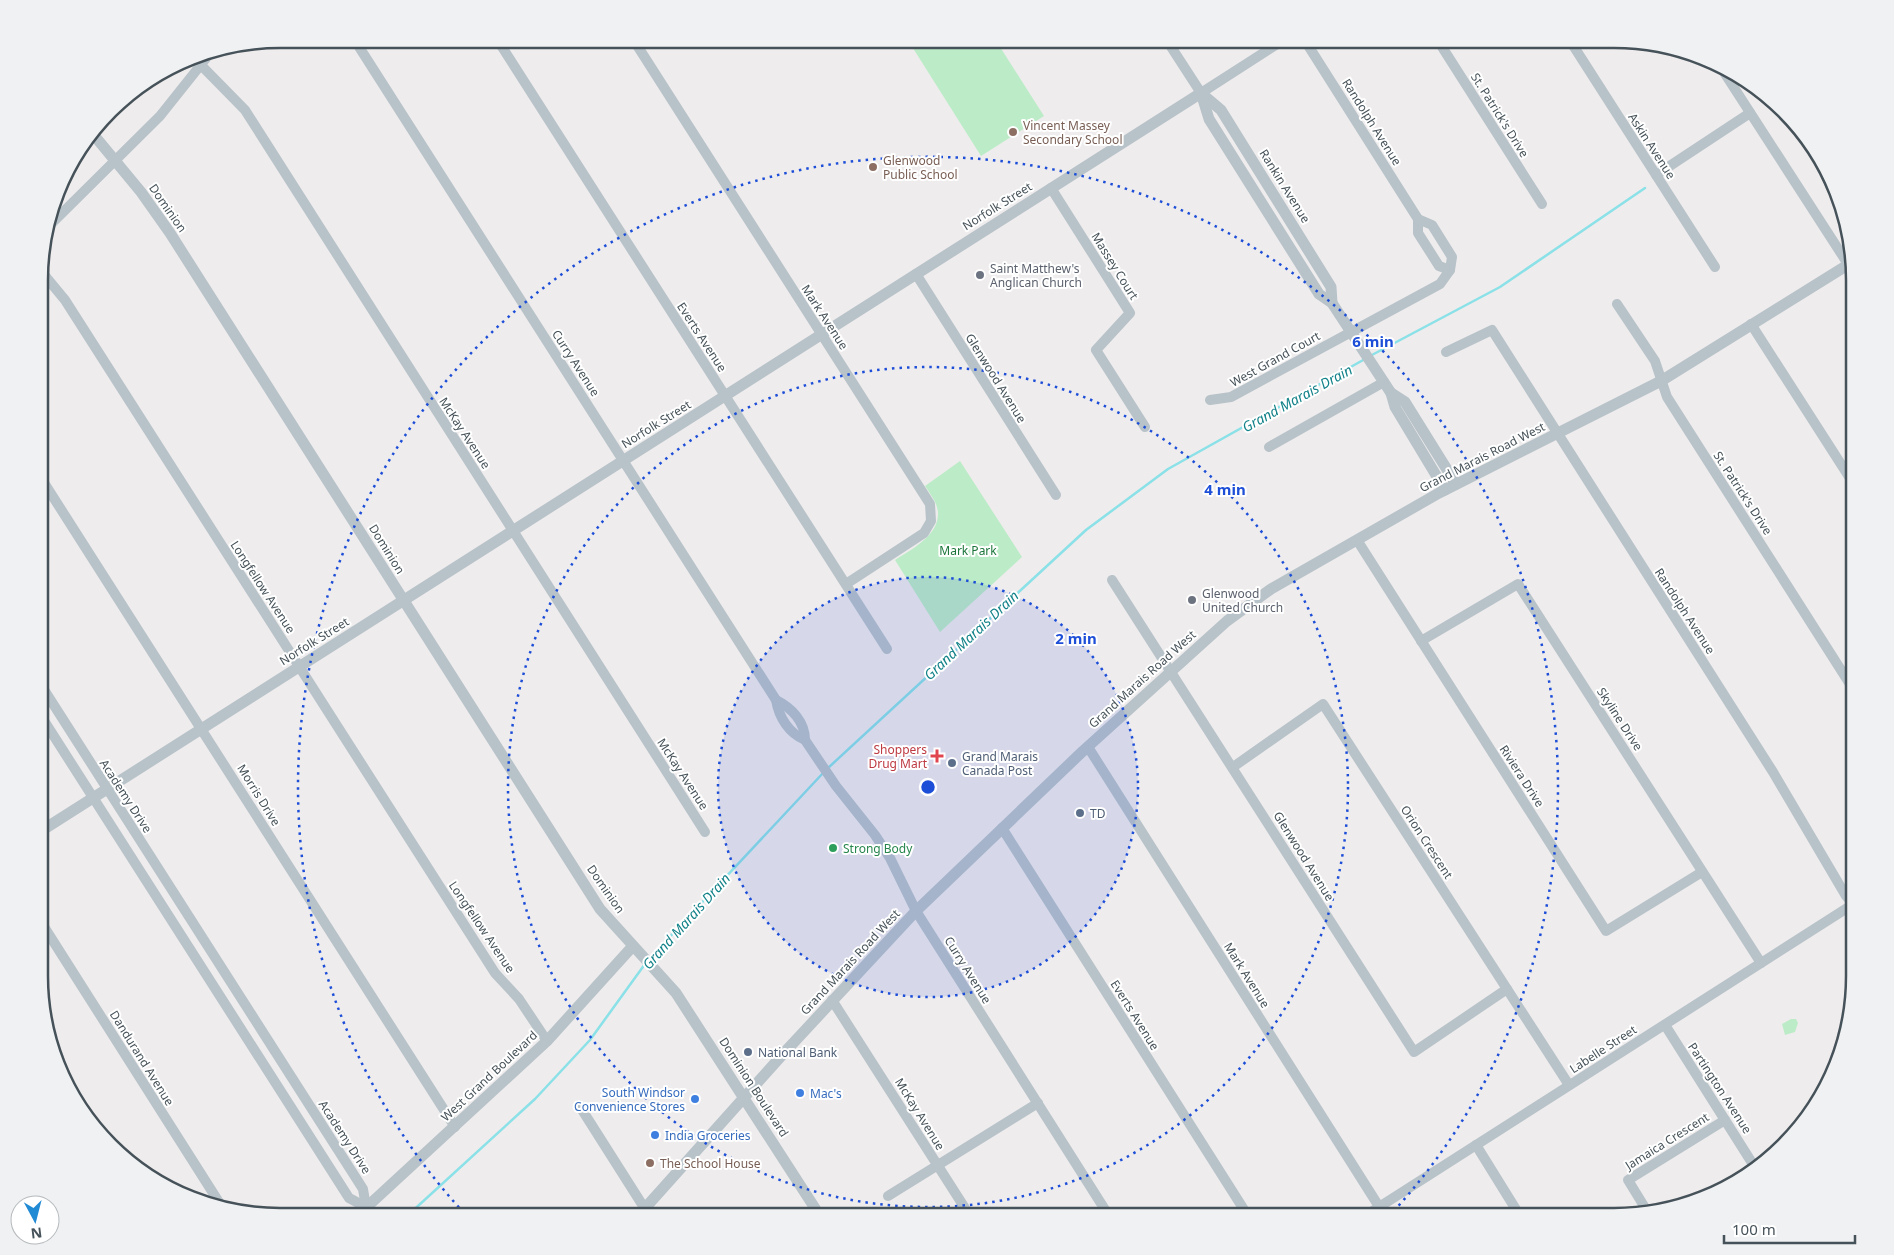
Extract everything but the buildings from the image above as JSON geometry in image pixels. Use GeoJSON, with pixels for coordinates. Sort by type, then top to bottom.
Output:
{"type":"FeatureCollection","features":[{"type":"Feature","properties":{"kind":"street","name":"Curry Avenue"},"geometry":{"type":"LineString","coordinates":[[360,48],[776,700],[778,712],[785,724],[796,736],[805,740],[836,786],[870,828],[890,858],[916,911],[1104,1208]]}},
{"type":"Feature","properties":{"kind":"street","name":"Everts Avenue"},"geometry":{"type":"LineString","coordinates":[[503,48],[888,649]]}},
{"type":"Feature","properties":{"kind":"street","name":"Mark Avenue"},"geometry":{"type":"LineString","coordinates":[[639,48],[930,504],[931,521],[924,533],[846,584]]}},
{"type":"Feature","properties":{"kind":"street"},"geometry":{"type":"LineString","coordinates":[[1172,48],[1200,93],[1209,120],[1319,294],[1332,302],[1391,393],[1395,407],[1445,490]]}},
{"type":"Feature","properties":{"kind":"street","name":"Norfolk Street"},"geometry":{"type":"LineString","coordinates":[[48,827],[1271,48]]}},
{"type":"Feature","properties":{"kind":"street","name":"Randolph Avenue"},"geometry":{"type":"LineString","coordinates":[[1310,48],[1418,219],[1418,234],[1439,266],[1450,270],[1452,257],[1432,225],[1418,219]]}},
{"type":"Feature","properties":{"kind":"street","name":"St. Patrick's Drive"},"geometry":{"type":"LineString","coordinates":[[1443,48],[1542,204]]}},
{"type":"Feature","properties":{"kind":"street","name":"Askin Avenue"},"geometry":{"type":"LineString","coordinates":[[1575,48],[1715,267]]}},
{"type":"Feature","properties":{"kind":"street"},"geometry":{"type":"LineString","coordinates":[[55,220],[160,116],[204,60]]}},
{"type":"Feature","properties":{"kind":"street","name":"McKay Avenue"},"geometry":{"type":"LineString","coordinates":[[198,62],[245,110],[705,832]]}},
{"type":"Feature","properties":{"kind":"street"},"geometry":{"type":"LineString","coordinates":[[1727,77],[1845,255]]}},
{"type":"Feature","properties":{"kind":"street"},"geometry":{"type":"LineString","coordinates":[[1656,175],[1750,113]]}},
{"type":"Feature","properties":{"kind":"street","name":"Dominion"},"geometry":{"type":"LineString","coordinates":[[96,137],[170,233],[600,909],[632,947],[661,976]]}},
{"type":"Feature","properties":{"kind":"street","name":"Massey Court"},"geometry":{"type":"LineString","coordinates":[[1052,188],[1130,313],[1096,350],[1145,427]]}},
{"type":"Feature","properties":{"kind":"street","name":"Grand Marais Road West"},"geometry":{"type":"LineString","coordinates":[[646,1208],[832,1000],[916,911],[1171,670],[1243,609],[1271,589],[1456,484],[1557,435],[1661,381],[1846,266]]}},
{"type":"Feature","properties":{"kind":"street","name":"West Grand Court"},"geometry":{"type":"LineString","coordinates":[[1210,400],[1231,397],[1353,335],[1440,284],[1450,270]]}},
{"type":"Feature","properties":{"kind":"street","name":"Glenwood Avenue"},"geometry":{"type":"LineString","coordinates":[[916,274],[1056,495]]}},
{"type":"Feature","properties":{"kind":"street","name":"Longfellow Avenue"},"geometry":{"type":"LineString","coordinates":[[48,279],[65,300],[495,973],[519,999],[547,1041]]}},
{"type":"Feature","properties":{"kind":"street","name":"St. Patrick's Drive"},"geometry":{"type":"LineString","coordinates":[[1617,304],[1655,361],[1667,397],[1846,678]]}},
{"type":"Feature","properties":{"kind":"street"},"geometry":{"type":"LineString","coordinates":[[1752,324],[1846,472]]}},
{"type":"Feature","properties":{"kind":"street","name":"Randolph Avenue"},"geometry":{"type":"LineString","coordinates":[[1446,352],[1492,330],[1773,772],[1846,896]]}},
{"type":"Feature","properties":{"kind":"street"},"geometry":{"type":"LineString","coordinates":[[1269,447],[1381,378]]}},
{"type":"Feature","properties":{"kind":"street"},"geometry":{"type":"LineString","coordinates":[[1391,393],[1405,402],[1456,484]]}},
{"type":"Feature","properties":{"kind":"street","name":"Morris Drive"},"geometry":{"type":"LineString","coordinates":[[48,489],[455,1127]]}},
{"type":"Feature","properties":{"kind":"street","name":"Riviera Drive"},"geometry":{"type":"LineString","coordinates":[[1356,540],[1606,931],[1702,872]]}},
{"type":"Feature","properties":{"kind":"street","name":"Glenwood Avenue"},"geometry":{"type":"LineString","coordinates":[[1112,580],[1414,1052],[1507,990]]}},
{"type":"Feature","properties":{"kind":"street","name":"Skyline Drive"},"geometry":{"type":"LineString","coordinates":[[1421,641],[1518,584],[1761,963]]}},
{"type":"Feature","properties":{"kind":"street","name":"Academy Drive"},"geometry":{"type":"LineString","coordinates":[[48,696],[363,1189],[366,1208]]}},
{"type":"Feature","properties":{"kind":"street","name":"Orion Crescent"},"geometry":{"type":"LineString","coordinates":[[1233,767],[1323,704],[1570,1086]]}},
{"type":"Feature","properties":{"kind":"street"},"geometry":{"type":"LineString","coordinates":[[48,727],[349,1198],[366,1208]]}},
{"type":"Feature","properties":{"kind":"street","name":"Mark Avenue"},"geometry":{"type":"LineString","coordinates":[[1088,747],[1380,1208]]}},
{"type":"Feature","properties":{"kind":"street","name":"Everts Avenue"},"geometry":{"type":"LineString","coordinates":[[1002,828],[1243,1208]]}},
{"type":"Feature","properties":{"kind":"street","name":"Labelle Street"},"geometry":{"type":"LineString","coordinates":[[1386,1208],[1476,1145],[1846,909]]}},
{"type":"Feature","properties":{"kind":"street","name":"Dandurand Avenue"},"geometry":{"type":"LineString","coordinates":[[48,933],[217,1199]]}},
{"type":"Feature","properties":{"kind":"street","name":"West Grand Boulevard"},"geometry":{"type":"LineString","coordinates":[[366,1208],[547,1041],[632,947]]}},
{"type":"Feature","properties":{"kind":"street","name":"Dominion Boulevard"},"geometry":{"type":"LineString","coordinates":[[661,976],[688,1010],[815,1208]]}},
{"type":"Feature","properties":{"kind":"street","name":"McKay Avenue"},"geometry":{"type":"LineString","coordinates":[[832,1000],[965,1208]]}},
{"type":"Feature","properties":{"kind":"street","name":"Partington Avenue"},"geometry":{"type":"LineString","coordinates":[[1665,1024],[1752,1163]]}},
{"type":"Feature","properties":{"kind":"street"},"geometry":{"type":"LineString","coordinates":[[888,1196],[1038,1103]]}},
{"type":"Feature","properties":{"kind":"street"},"geometry":{"type":"LineString","coordinates":[[579,1105],[639,1208]]}},
{"type":"Feature","properties":{"kind":"street","name":"Jamaica Crescent"},"geometry":{"type":"LineString","coordinates":[[1644,1206],[1628,1180],[1725,1120]]}},
{"type":"Feature","properties":{"kind":"street"},"geometry":{"type":"LineString","coordinates":[[1476,1145],[1515,1208]]}},
{"type":"Feature","properties":{"kind":"green space"},"geometry":{"type":"Polygon","coordinates":[[[913,48],[1001,48],[1044,116],[981,156],[913,48]]]}},
{"type":"Feature","properties":{"kind":"green space","name":"Mark Park"},"geometry":{"type":"Polygon","coordinates":[[[960,461],[1022,557],[940,632],[895,560],[918,545],[936,525],[937,507],[925,486],[960,461]]]}},
{"type":"Feature","properties":{"kind":"green space"},"geometry":{"type":"Polygon","coordinates":[[[1791,1019],[1796,1019],[1798,1023],[1795,1032],[1785,1035],[1782,1024],[1791,1019]]]}},
{"type":"Feature","properties":{"kind":"waterway","name":"Grand Marais Drain"},"geometry":{"type":"LineString","coordinates":[[1370,356],[1500,287],[1645,188]]}},
{"type":"Feature","properties":{"kind":"waterway","name":"Grand Marais Drain"},"geometry":{"type":"LineString","coordinates":[[828,768],[1086,530],[1168,469],[1365,359]]}},
{"type":"Feature","properties":{"kind":"waterway","name":"Grand Marais Drain"},"geometry":{"type":"LineString","coordinates":[[650,958],[824,772]]}},
{"type":"Feature","properties":{"kind":"waterway","name":"Grand Marais Drain"},"geometry":{"type":"LineString","coordinates":[[416,1208],[535,1099],[590,1040],[645,964]]}},
{"type":"Feature","properties":{"kind":"place","name":"Vincent Massey Secondary School"},"geometry":{"type":"Point","coordinates":[1013,132]}},
{"type":"Feature","properties":{"kind":"place","name":"Glenwood Public School"},"geometry":{"type":"Point","coordinates":[873,167]}},
{"type":"Feature","properties":{"kind":"place","name":"Saint Matthew's Anglican Church"},"geometry":{"type":"Point","coordinates":[980,275]}},
{"type":"Feature","properties":{"kind":"place","name":"Glenwood United Church"},"geometry":{"type":"Point","coordinates":[1192,600]}},
{"type":"Feature","properties":{"kind":"place","name":"Shoppers Drug Mart"},"geometry":{"type":"Point","coordinates":[937,756]}},
{"type":"Feature","properties":{"kind":"place","name":"Grand Marais Canada Post"},"geometry":{"type":"Point","coordinates":[952,763]}},
{"type":"Feature","properties":{"kind":"place","name":"TD"},"geometry":{"type":"Point","coordinates":[1080,813]}},
{"type":"Feature","properties":{"kind":"place","name":"Strong Body"},"geometry":{"type":"Point","coordinates":[833,848]}},
{"type":"Feature","properties":{"kind":"place","name":"National Bank"},"geometry":{"type":"Point","coordinates":[748,1052]}},
{"type":"Feature","properties":{"kind":"place","name":"Mac's"},"geometry":{"type":"Point","coordinates":[800,1093]}},
{"type":"Feature","properties":{"kind":"place","name":"South Windsor Convenience Stores"},"geometry":{"type":"Point","coordinates":[695,1099]}},
{"type":"Feature","properties":{"kind":"place","name":"India Groceries"},"geometry":{"type":"Point","coordinates":[655,1135]}},
{"type":"Feature","properties":{"kind":"place","name":"The School House"},"geometry":{"type":"Point","coordinates":[650,1163]}}]}
